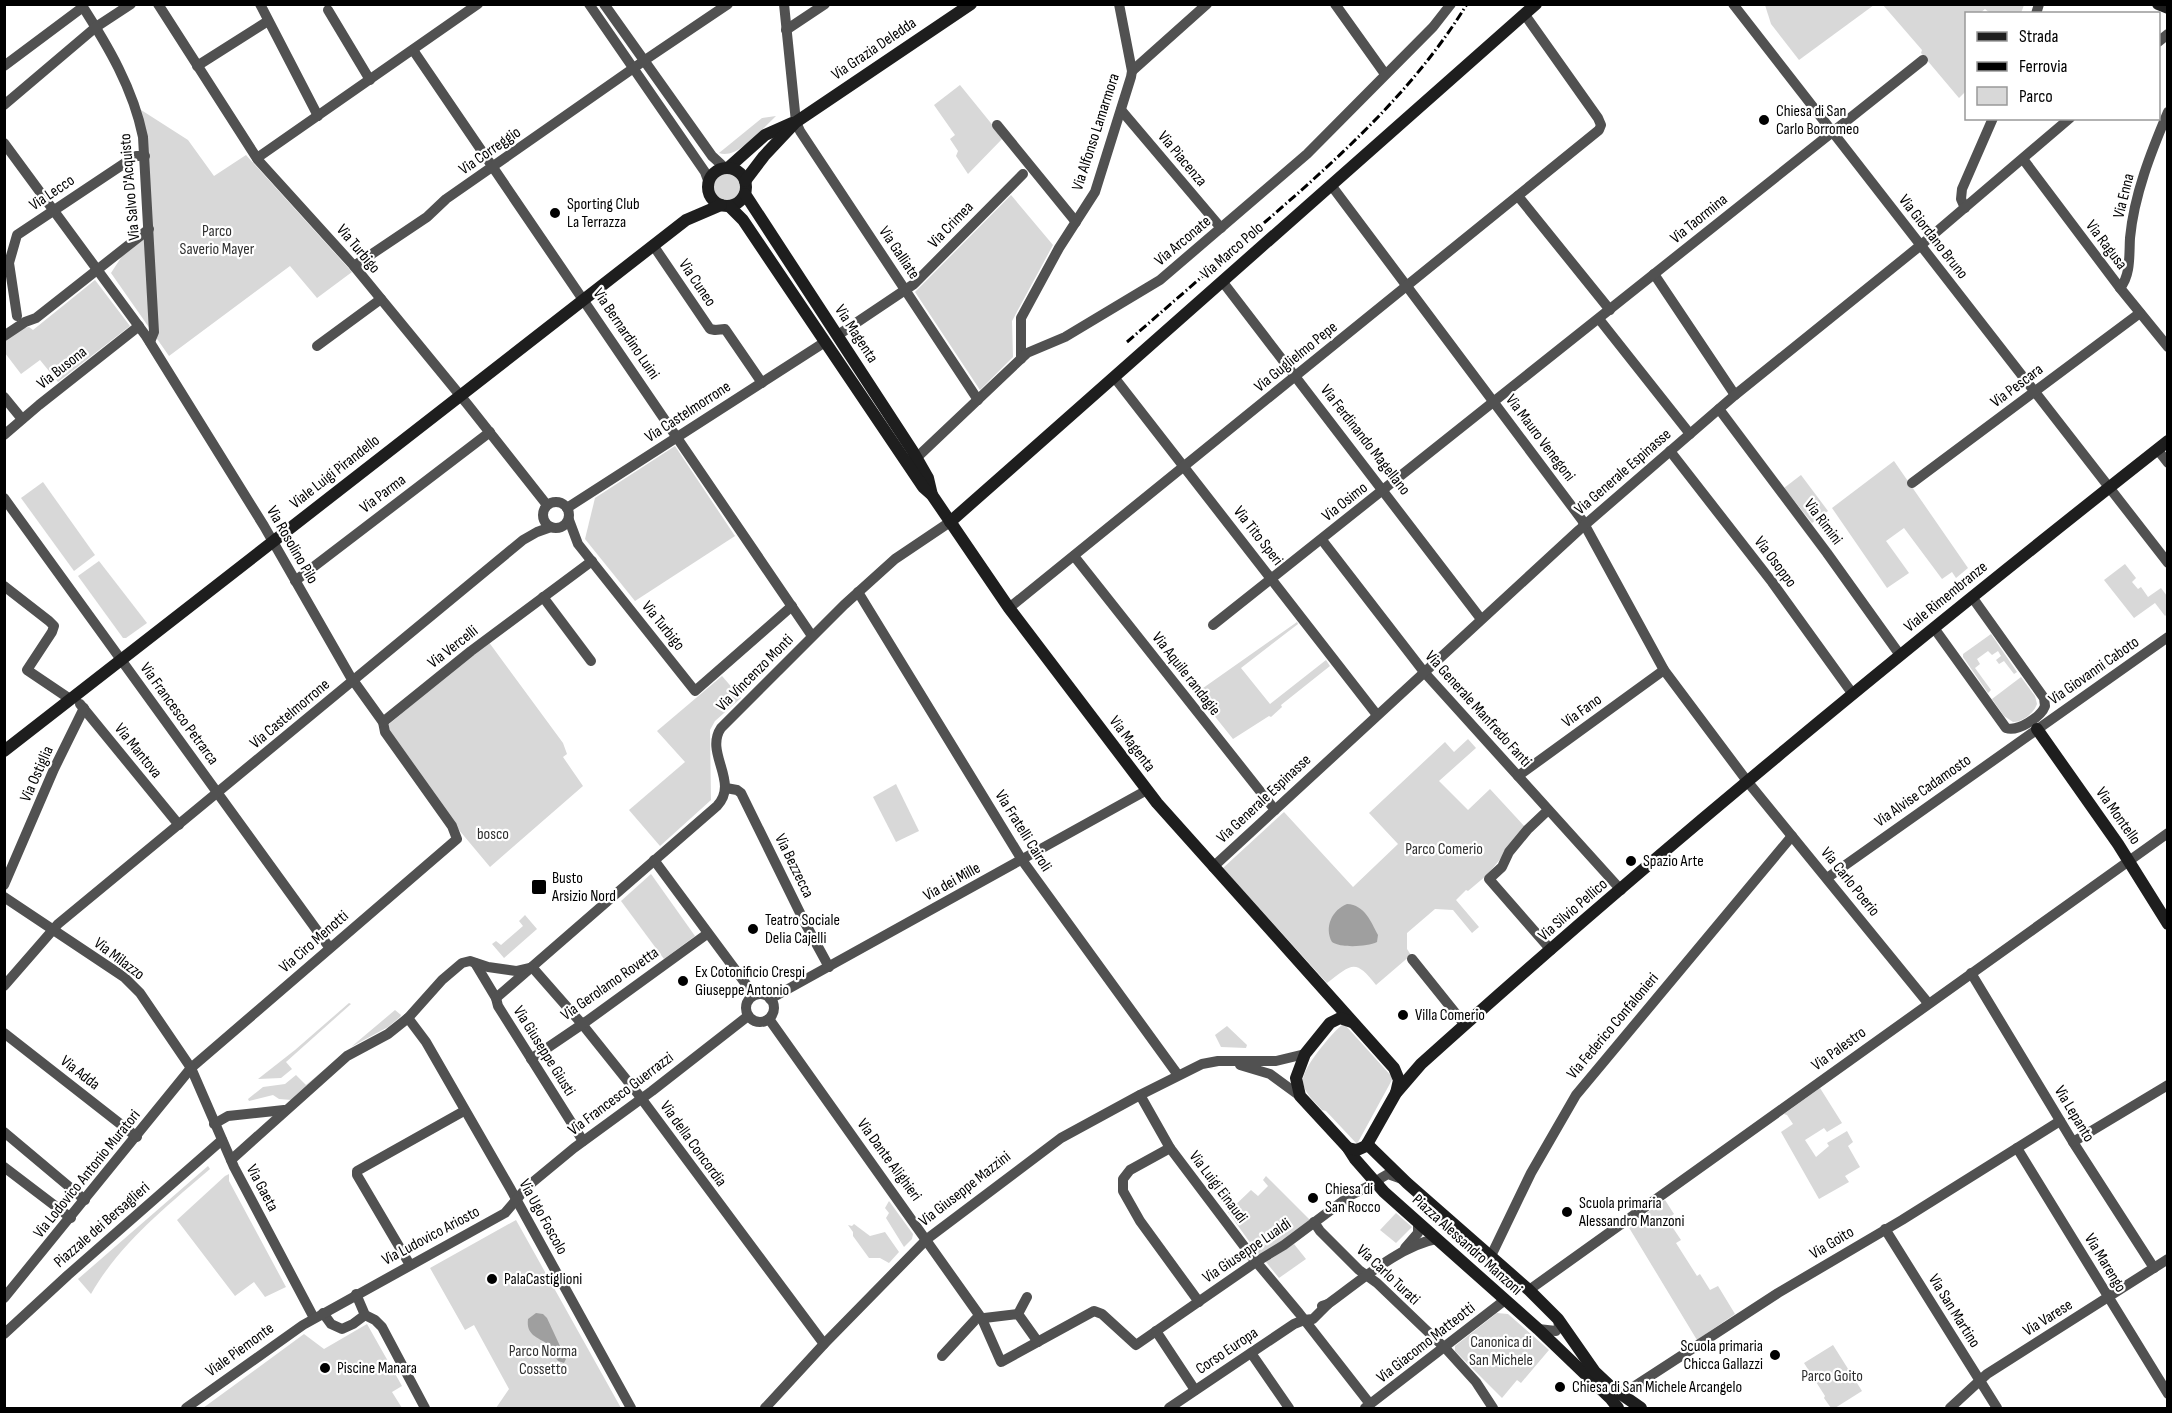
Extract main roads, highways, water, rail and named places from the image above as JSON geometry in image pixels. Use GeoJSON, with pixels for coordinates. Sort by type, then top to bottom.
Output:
{"type":"FeatureCollection","features":[{"type":"Feature","properties":{"kind":"railway"},"geometry":{"type":"LineString","coordinates":[[1127,342],[1348,147],[1424,65],[1467,4]]}},
{"type":"Feature","properties":{"kind":"place","name":"Chiesa di San Carlo Borromeo"},"geometry":{"type":"Point","coordinates":[1764,120]}},
{"type":"Feature","properties":{"kind":"place","name":"Sporting Club La Terrazza"},"geometry":{"type":"Point","coordinates":[555,213]}},
{"type":"Feature","properties":{"kind":"place","name":"Spazio Arte"},"geometry":{"type":"Point","coordinates":[1631,861]}},
{"type":"Feature","properties":{"kind":"place","name":"Busto Arsizio Nord"},"geometry":{"type":"Point","coordinates":[539,887]}},
{"type":"Feature","properties":{"kind":"place","name":"Teatro Sociale Delia Cajelli"},"geometry":{"type":"Point","coordinates":[753,929]}},
{"type":"Feature","properties":{"kind":"place","name":"Ex Cotonificio Crespi Giuseppe Antonio"},"geometry":{"type":"Point","coordinates":[683,981]}},
{"type":"Feature","properties":{"kind":"place","name":"Villa Comerio"},"geometry":{"type":"Point","coordinates":[1403,1015]}},
{"type":"Feature","properties":{"kind":"place","name":"Chiesa di San Rocco"},"geometry":{"type":"Point","coordinates":[1313,1198]}},
{"type":"Feature","properties":{"kind":"place","name":"Scuola primaria Alessandro Manzoni"},"geometry":{"type":"Point","coordinates":[1567,1212]}},
{"type":"Feature","properties":{"kind":"place","name":"PalaCastiglioni"},"geometry":{"type":"Point","coordinates":[492,1279]}},
{"type":"Feature","properties":{"kind":"place","name":"Scuola primaria Chicca Gallazzi"},"geometry":{"type":"Point","coordinates":[1775,1355]}},
{"type":"Feature","properties":{"kind":"place","name":"Piscine Manara"},"geometry":{"type":"Point","coordinates":[325,1368]}},
{"type":"Feature","properties":{"kind":"place","name":"Chiesa di San Michele Arcangelo"},"geometry":{"type":"Point","coordinates":[1560,1387]}},
{"type":"Feature","properties":{"kind":"park label","name":"Parco Saverio Mayer"},"geometry":{"type":"Point","coordinates":[217,240]}},
{"type":"Feature","properties":{"kind":"park label","name":"bosco"},"geometry":{"type":"Point","coordinates":[493,834]}},
{"type":"Feature","properties":{"kind":"park label","name":"Parco Comerio"},"geometry":{"type":"Point","coordinates":[1444,849]}},
{"type":"Feature","properties":{"kind":"park label","name":"Canonica di San Michele"},"geometry":{"type":"Point","coordinates":[1501,1351]}},
{"type":"Feature","properties":{"kind":"park label","name":"Parco Norma Cossetto"},"geometry":{"type":"Point","coordinates":[543,1360]}},
{"type":"Feature","properties":{"kind":"park label","name":"Parco Goito"},"geometry":{"type":"Point","coordinates":[1832,1376]}}]}
